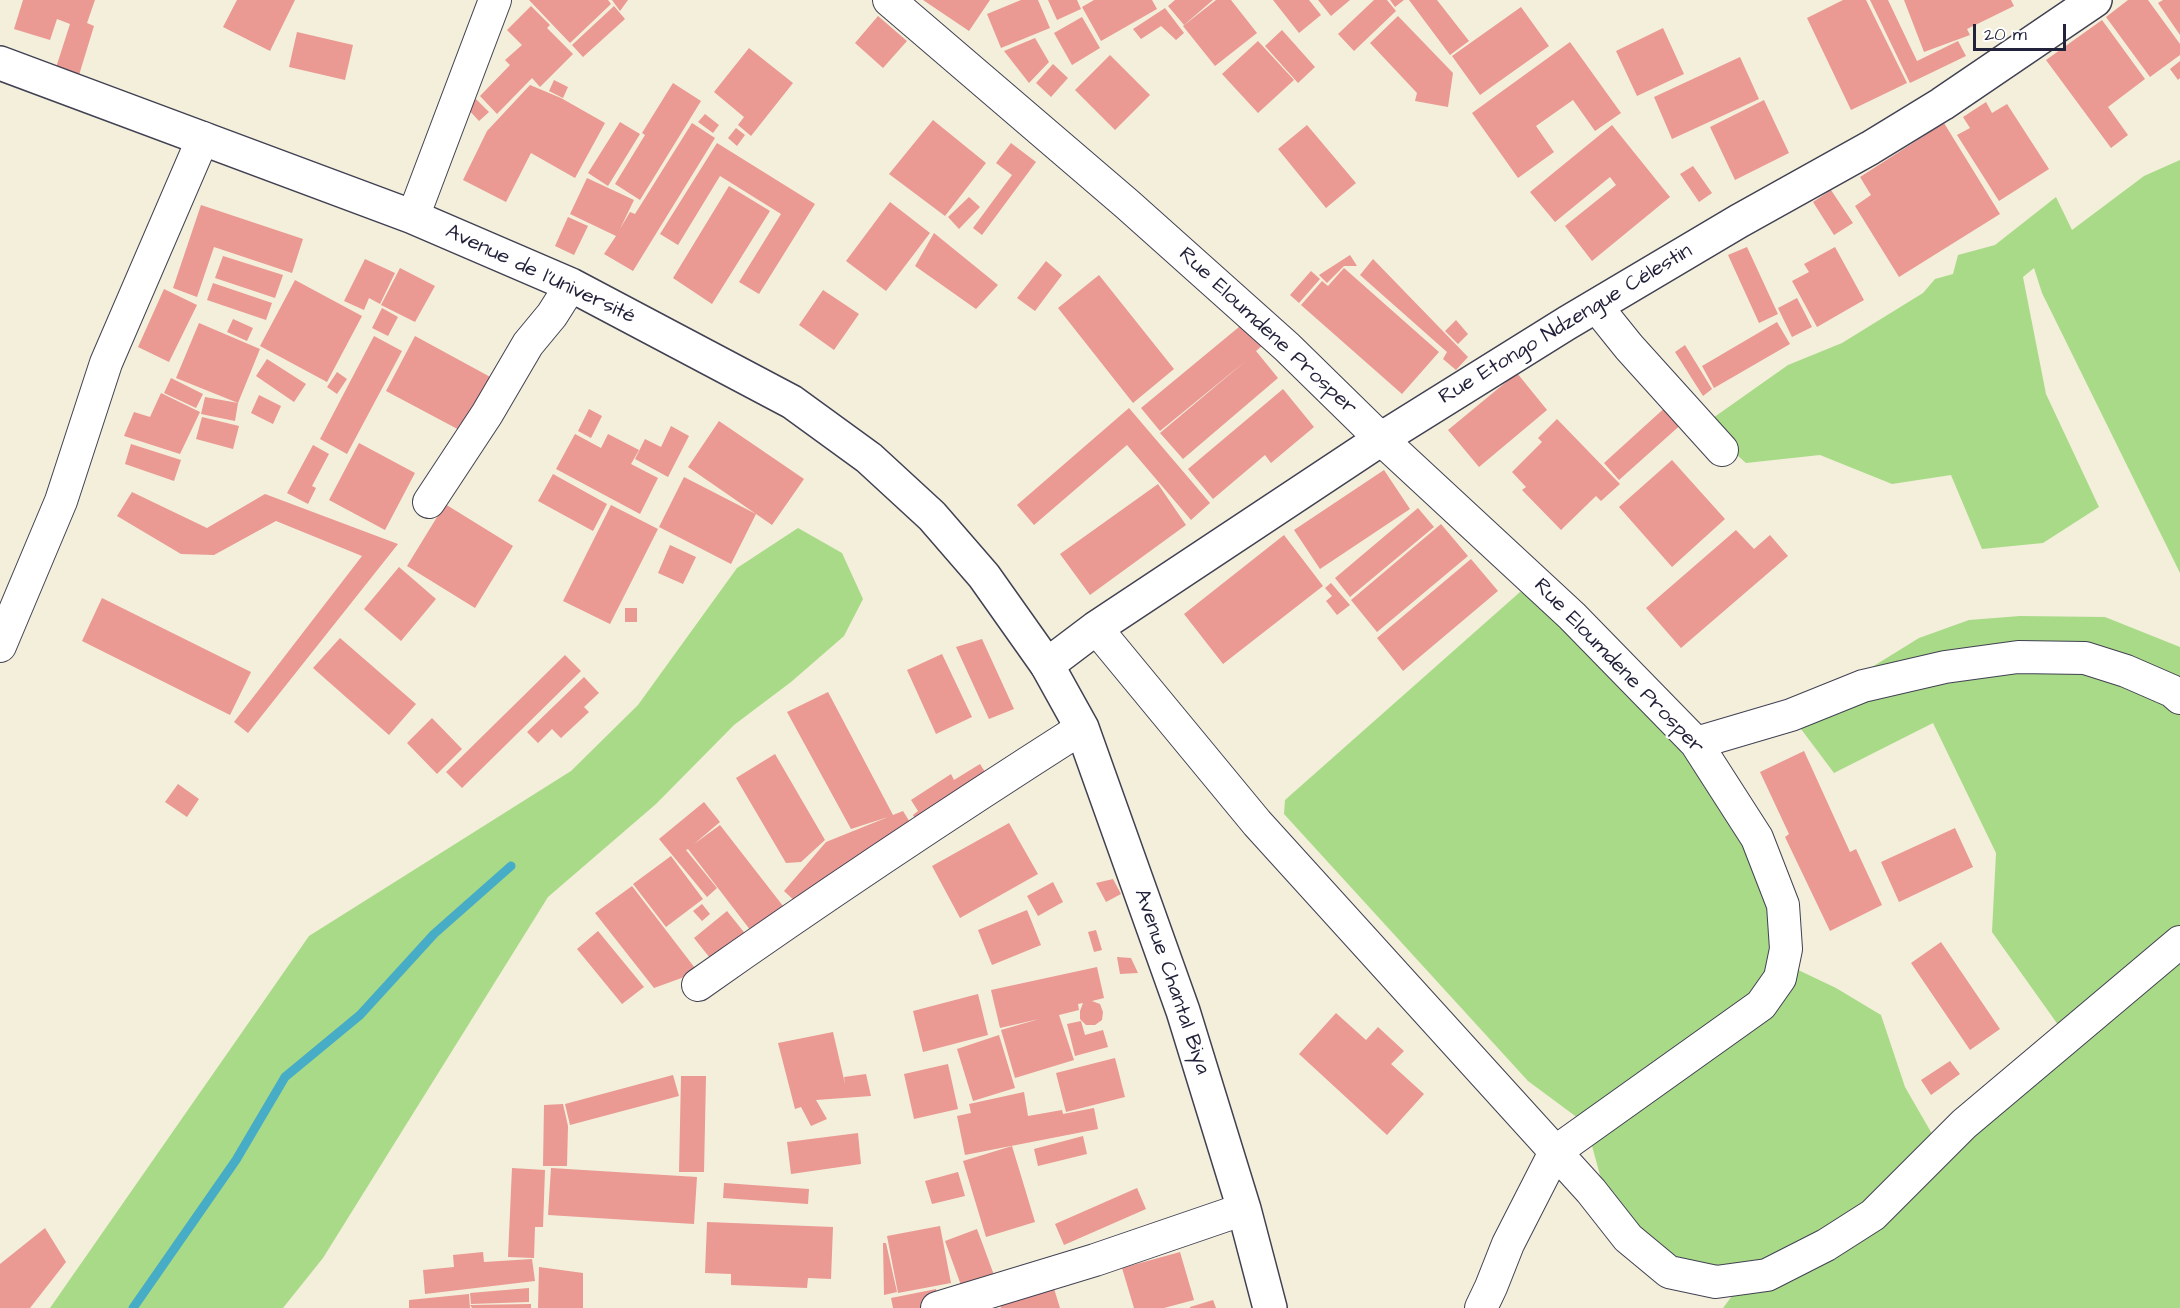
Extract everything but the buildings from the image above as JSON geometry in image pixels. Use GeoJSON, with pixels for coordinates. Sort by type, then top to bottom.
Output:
{"type":"FeatureCollection","features":[{"type":"Feature","properties":{"kind":"main road","name":"Rue Etongo Ndzengue Célestin"},"geometry":{"type":"LineString","coordinates":[[1047,665],[1096,628],[1381,439],[1596,306],[1942,104],[2095,0]]}},
{"type":"Feature","properties":{"kind":"main road","name":"Avenue de l'Université"},"geometry":{"type":"LineString","coordinates":[[0,63],[413,217],[571,285],[792,402],[869,458],[932,516],[984,576],[1047,665]]}},
{"type":"Feature","properties":{"kind":"main road","name":"Avenue Chantal Biya"},"geometry":{"type":"LineString","coordinates":[[1047,665],[1082,728],[1183,1011],[1244,1209],[1270,1308]]}},
{"type":"Feature","properties":{"kind":"street"},"geometry":{"type":"LineString","coordinates":[[413,217],[495,0]]}},
{"type":"Feature","properties":{"kind":"street","name":"Rue Eloumdene Prosper"},"geometry":{"type":"LineString","coordinates":[[889,0],[1127,204],[1287,346],[1381,439],[1572,616],[1696,743],[1757,838],[1783,905],[1786,949],[1780,978],[1761,1005],[1555,1152]]}},
{"type":"Feature","properties":{"kind":"street"},"geometry":{"type":"LineString","coordinates":[[0,646],[61,501],[106,363],[203,138]]}},
{"type":"Feature","properties":{"kind":"street"},"geometry":{"type":"LineString","coordinates":[[429,502],[487,414],[528,344],[552,315],[571,285]]}},
{"type":"Feature","properties":{"kind":"street"},"geometry":{"type":"LineString","coordinates":[[1596,306],[1629,347],[1722,450]]}},
{"type":"Feature","properties":{"kind":"street"},"geometry":{"type":"LineString","coordinates":[[1096,628],[1257,823],[1592,1191],[1628,1238],[1669,1272],[1716,1282],[1767,1275],[1826,1245],[1873,1215],[1964,1124],[2180,942]]}},
{"type":"Feature","properties":{"kind":"street"},"geometry":{"type":"LineString","coordinates":[[1696,743],[1791,715],[1863,686],[1945,667],[2018,657],[2085,658],[2126,671],[2172,691],[2180,698]]}},
{"type":"Feature","properties":{"kind":"street"},"geometry":{"type":"LineString","coordinates":[[698,986],[941,817],[1082,728]]}},
{"type":"Feature","properties":{"kind":"street"},"geometry":{"type":"LineString","coordinates":[[1481,1308],[1508,1244],[1555,1152]]}},
{"type":"Feature","properties":{"kind":"street"},"geometry":{"type":"LineString","coordinates":[[938,1308],[1095,1260],[1244,1209]]}},
{"type":"Feature","properties":{"kind":"green space"},"geometry":{"type":"Polygon","coordinates":[[[2180,160],[2180,573],[2042,293],[2034,268],[2023,277],[2046,394],[2099,507],[2043,543],[1982,549],[1951,475],[1892,484],[1820,455],[1746,463],[1703,425],[1788,365],[1842,343],[1923,293],[1935,279],[1953,274],[1958,255],[1995,245],[2056,197],[2072,230],[2144,176],[2180,160]]]}},
{"type":"Feature","properties":{"kind":"green space"},"geometry":{"type":"Polygon","coordinates":[[[798,528],[842,553],[863,599],[844,636],[791,682],[734,725],[656,804],[548,897],[323,1258],[283,1308],[50,1308],[309,936],[571,771],[638,705],[737,568],[798,528]]]}},
{"type":"Feature","properties":{"kind":"green space"},"geometry":{"type":"Polygon","coordinates":[[[1520,592],[1575,609],[1713,752],[1794,968],[1836,988],[1881,1015],[1905,1087],[1939,1146],[2066,1036],[1992,932],[1996,853],[1933,723],[1834,773],[1798,725],[1830,693],[1919,638],[1969,620],[2020,616],[2105,617],[2180,647],[2180,1308],[1723,1308],[1738,1288],[1683,1281],[1623,1230],[1600,1175],[1586,1124],[1528,1081],[1284,814],[1285,800],[1520,592]]]}},
{"type":"Feature","properties":{"kind":"waterway"},"geometry":{"type":"LineString","coordinates":[[133,1308],[236,1160],[285,1077],[360,1015],[434,934],[511,866]]}}]}
